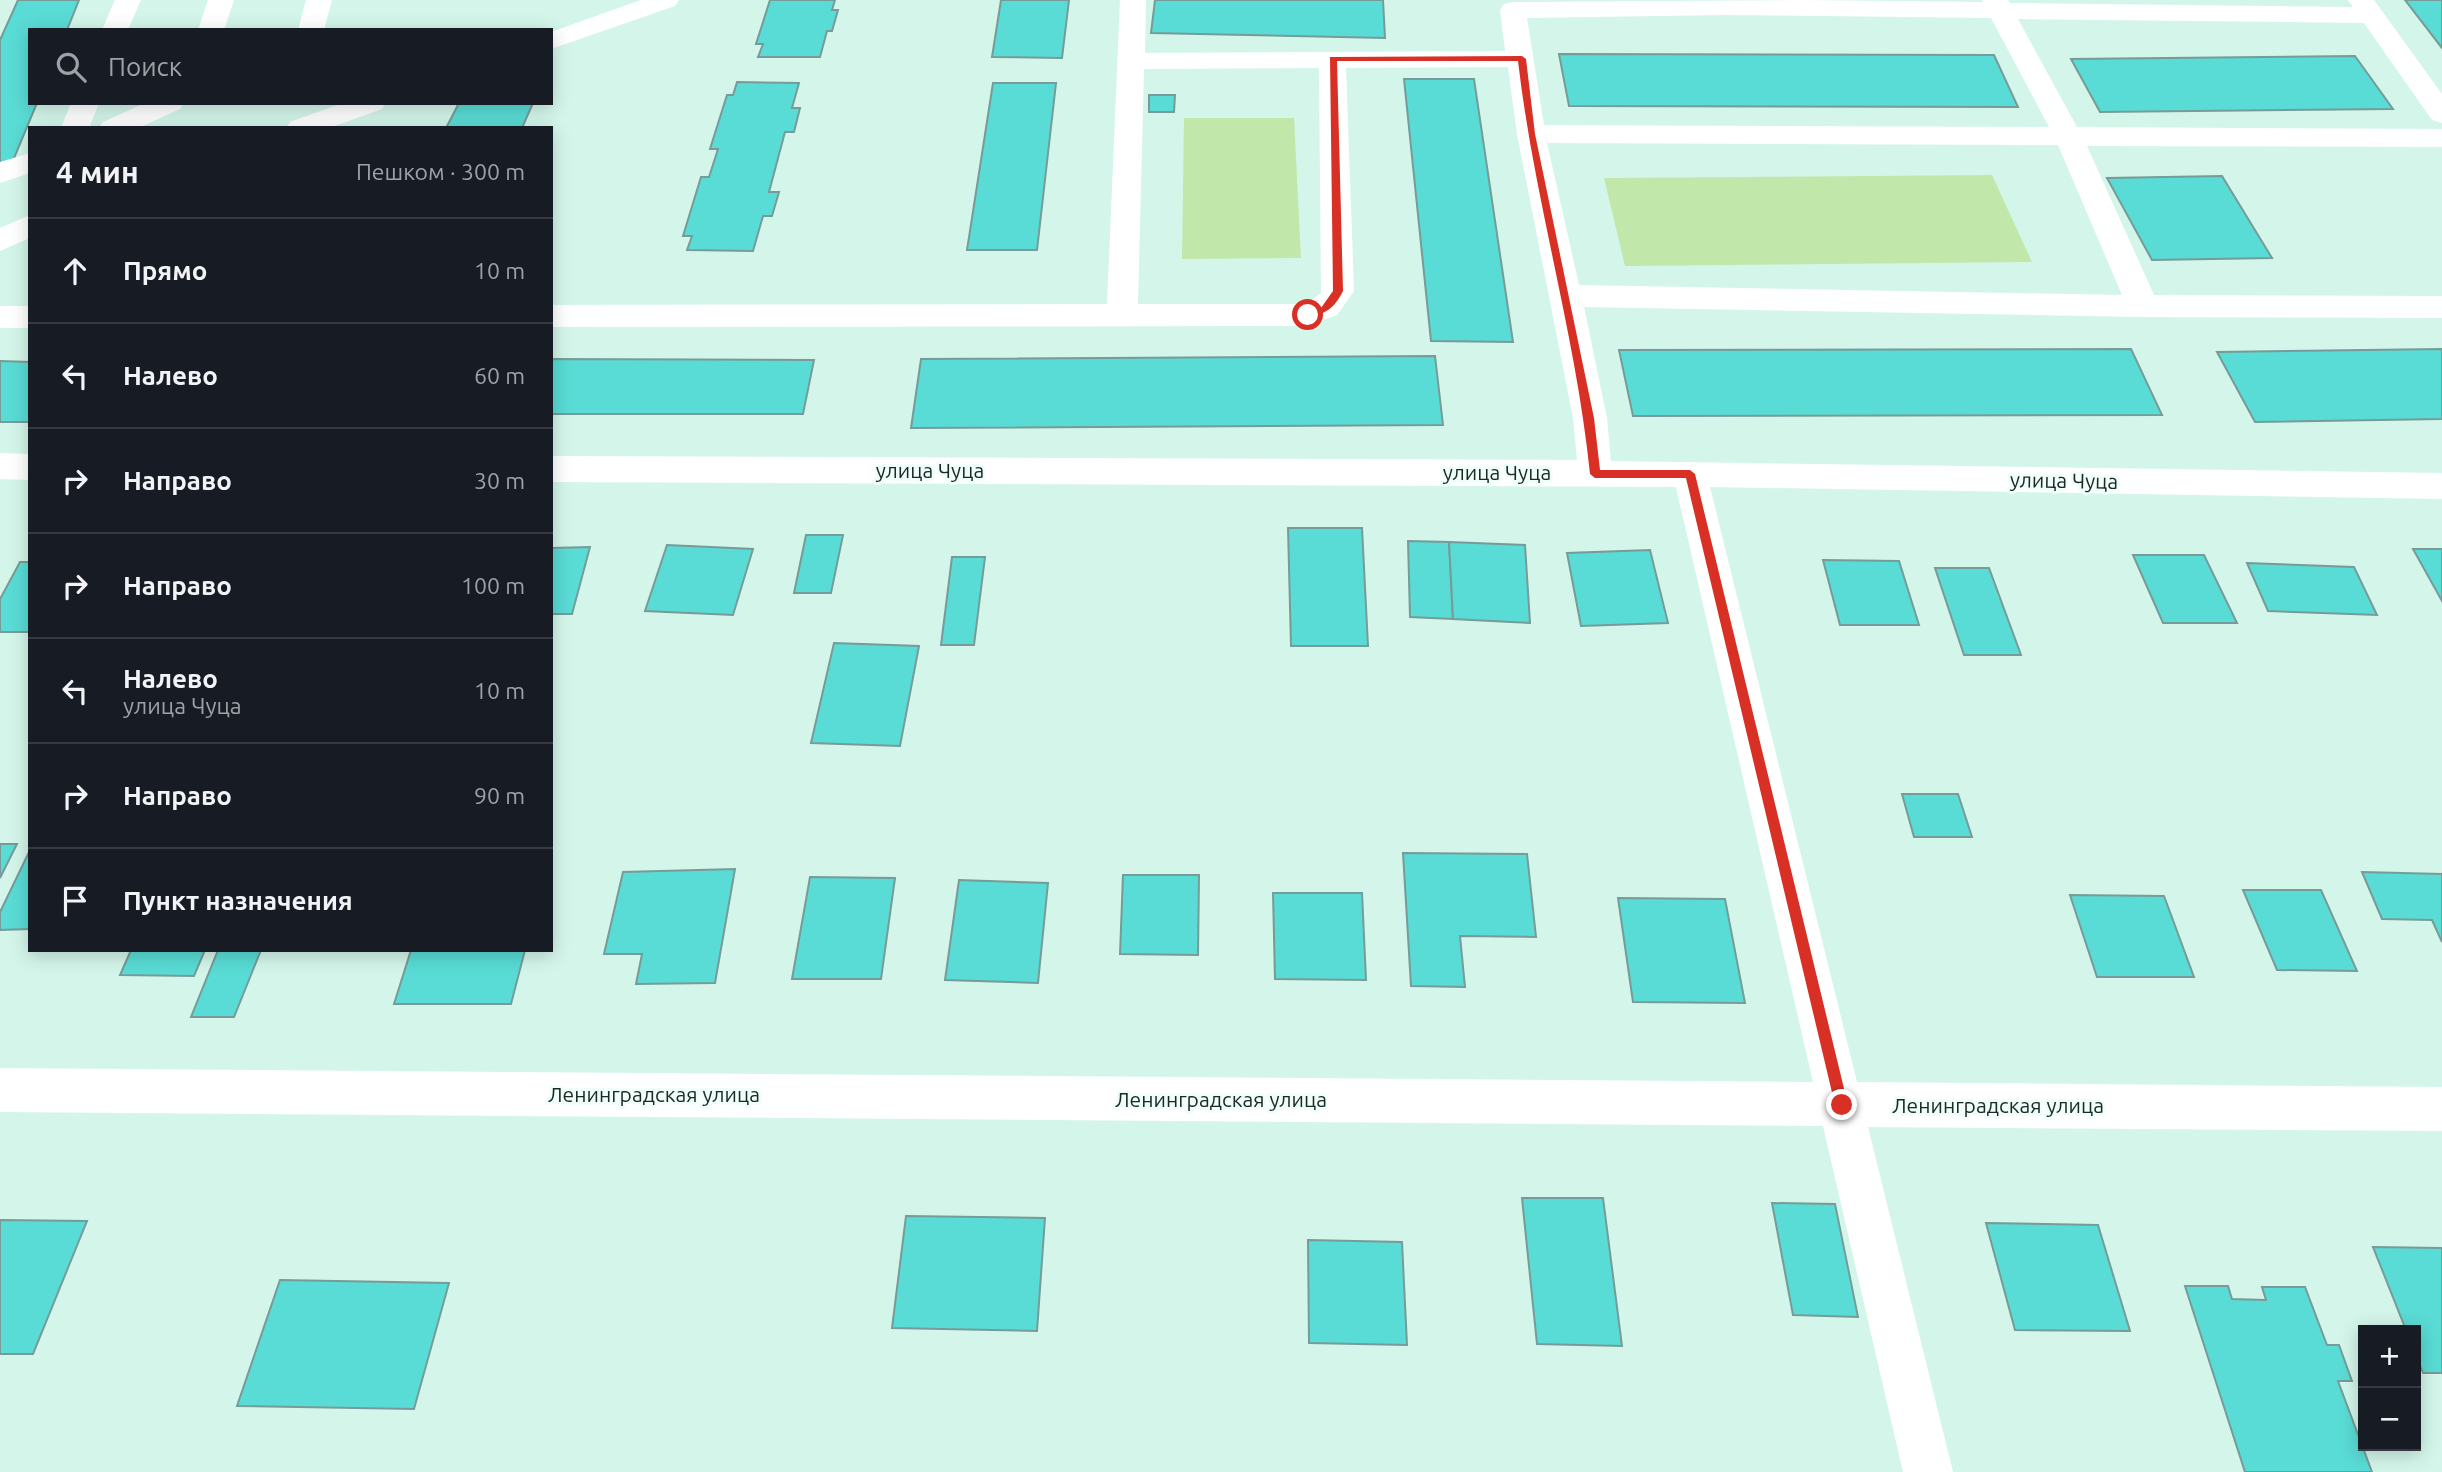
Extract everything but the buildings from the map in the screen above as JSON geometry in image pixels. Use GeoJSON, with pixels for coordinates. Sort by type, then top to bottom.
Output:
{"type":"FeatureCollection","features":[{"type":"Feature","properties":{"kind":"street"},"geometry":{"type":"LineString","coordinates":[[116,28],[128,0]]}},
{"type":"Feature","properties":{"kind":"street"},"geometry":{"type":"LineString","coordinates":[[212,28],[220,0]]}},
{"type":"Feature","properties":{"kind":"street"},"geometry":{"type":"LineString","coordinates":[[312,28],[319,0]]}},
{"type":"Feature","properties":{"kind":"street"},"geometry":{"type":"LineString","coordinates":[[553,40],[666,0]]}},
{"type":"Feature","properties":{"kind":"street"},"geometry":{"type":"LineString","coordinates":[[1122,315],[1133,0]]}},
{"type":"Feature","properties":{"kind":"street"},"geometry":{"type":"LineString","coordinates":[[1595,474],[1590,418],[1531,134],[1512,5],[1724,3],[2366,8],[2442,114]]}},
{"type":"Feature","properties":{"kind":"street"},"geometry":{"type":"LineString","coordinates":[[1997,5],[2068,136],[2143,306]]}},
{"type":"Feature","properties":{"kind":"street"},"geometry":{"type":"LineString","coordinates":[[553,316],[1308,315],[1325,310],[1338,291],[1332,59]]}},
{"type":"Feature","properties":{"kind":"street"},"geometry":{"type":"LineString","coordinates":[[1131,61],[1522,59]]}},
{"type":"Feature","properties":{"kind":"street"},"geometry":{"type":"LineString","coordinates":[[76,126],[84,105]]}},
{"type":"Feature","properties":{"kind":"street"},"geometry":{"type":"LineString","coordinates":[[118,126],[165,105]]}},
{"type":"Feature","properties":{"kind":"street"},"geometry":{"type":"LineString","coordinates":[[306,126],[366,105]]}},
{"type":"Feature","properties":{"kind":"street"},"geometry":{"type":"LineString","coordinates":[[1531,134],[2442,138]]}},
{"type":"Feature","properties":{"kind":"street"},"geometry":{"type":"LineString","coordinates":[[0,173],[28,163]]}},
{"type":"Feature","properties":{"kind":"street"},"geometry":{"type":"LineString","coordinates":[[0,241],[28,226]]}},
{"type":"Feature","properties":{"kind":"street"},"geometry":{"type":"LineString","coordinates":[[1566,296],[2143,306],[2442,307]]}},
{"type":"Feature","properties":{"kind":"street"},"geometry":{"type":"LineString","coordinates":[[0,317],[28,317]]}},
{"type":"Feature","properties":{"kind":"street"},"geometry":{"type":"LineString","coordinates":[[0,466],[28,467]]}},
{"type":"Feature","properties":{"kind":"street","name":"улица Чуца"},"geometry":{"type":"LineString","coordinates":[[553,469],[1690,474],[2442,486]]}},
{"type":"Feature","properties":{"kind":"street"},"geometry":{"type":"LineString","coordinates":[[1690,474],[1928,1472]]}},
{"type":"Feature","properties":{"kind":"street","name":"Ленинградская улица"},"geometry":{"type":"LineString","coordinates":[[0,1090],[2442,1109]]}},
{"type":"Feature","properties":{"kind":"green space"},"geometry":{"type":"Polygon","coordinates":[[[1184,118],[1294,118],[1301,258],[1182,259],[1184,118]]]}},
{"type":"Feature","properties":{"kind":"green space"},"geometry":{"type":"Polygon","coordinates":[[[1992,175],[2032,262],[1625,266],[1604,178],[1992,175]]]}},
{"type":"Feature","properties":{"kind":"route"},"geometry":{"type":"LineString","coordinates":[[1308,315],[1325,310],[1338,291],[1332,59],[1522,59],[1531,134],[1590,418],[1595,474],[1690,474],[1842,1105]]}}]}
